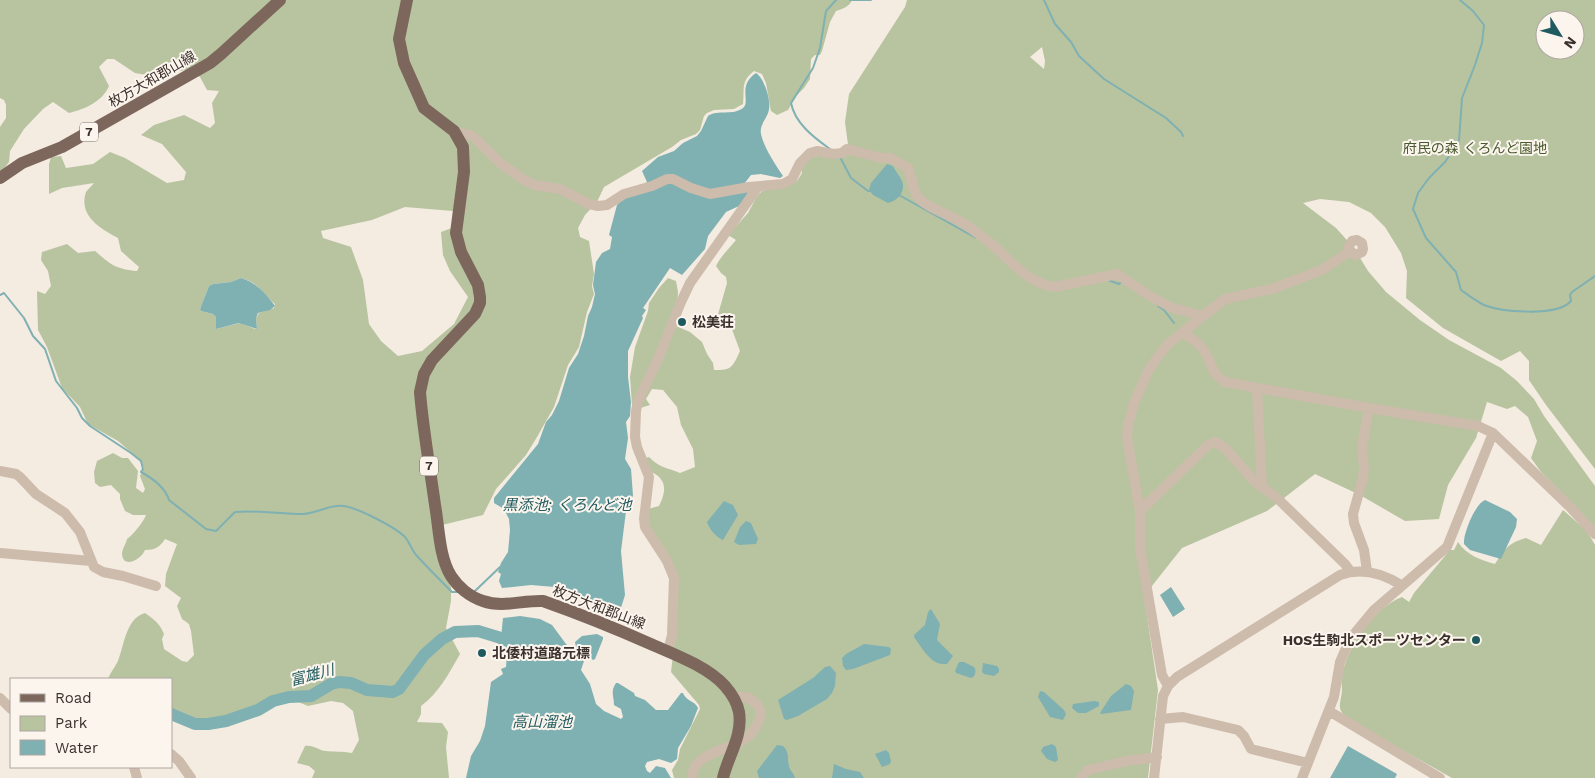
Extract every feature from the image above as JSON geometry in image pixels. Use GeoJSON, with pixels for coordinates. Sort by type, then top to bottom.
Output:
{"type":"FeatureCollection","features":[{"type":"Feature","properties":{"kind":"main road","name":"枚方大和郡山線"},"geometry":{"type":"LineString","coordinates":[[0,178],[22,163],[62,147],[210,63],[280,0]]}},
{"type":"Feature","properties":{"kind":"main road","name":"枚方大和郡山線"},"geometry":{"type":"LineString","coordinates":[[408,0],[399,39],[404,63],[424,108],[454,131],[463,147],[465,164],[456,227],[457,239],[461,252],[478,285],[480,303],[465,326],[432,360],[424,374],[420,392],[446,567],[462,589],[484,602],[509,604],[543,601],[623,631],[668,651],[696,666],[724,685],[737,703],[740,722],[739,733],[723,778]]}},
{"type":"Feature","properties":{"kind":"street"},"geometry":{"type":"LineString","coordinates":[[454,131],[470,135],[478,140],[498,162],[524,180],[535,185],[560,190],[589,204],[598,206],[607,205],[624,194],[672,179],[710,194],[783,184],[792,179],[800,163],[810,153],[817,151],[834,154],[842,153],[847,149],[881,158],[891,158],[908,168],[917,196],[960,221],[989,242],[1017,269],[1032,280],[1055,288],[1117,274],[1170,307],[1202,316]]}},
{"type":"Feature","properties":{"kind":"street"},"geometry":{"type":"LineString","coordinates":[[668,651],[672,635],[674,578],[667,561],[645,528],[644,519],[649,477],[635,437],[638,400],[659,357],[680,302],[690,283],[754,187]]}},
{"type":"Feature","properties":{"kind":"street"},"geometry":{"type":"LineString","coordinates":[[1168,686],[1162,675],[1140,548],[1140,511],[1127,438],[1130,414],[1148,371],[1167,345],[1202,316],[1225,299],[1272,289],[1322,270],[1350,251]]}},
{"type":"Feature","properties":{"kind":"street"},"geometry":{"type":"LineString","coordinates":[[1183,333],[1201,346],[1216,376],[1225,382],[1478,426],[1493,432],[1595,534]]}},
{"type":"Feature","properties":{"kind":"street"},"geometry":{"type":"LineString","coordinates":[[1258,388],[1262,486]]}},
{"type":"Feature","properties":{"kind":"street"},"geometry":{"type":"LineString","coordinates":[[1367,571],[1364,550],[1354,523],[1353,514],[1364,473],[1362,447],[1370,408]]}},
{"type":"Feature","properties":{"kind":"street"},"geometry":{"type":"LineString","coordinates":[[1302,778],[1334,697],[1340,662],[1350,639],[1374,610],[1447,547],[1493,432]]}},
{"type":"Feature","properties":{"kind":"street"},"geometry":{"type":"LineString","coordinates":[[1140,511],[1208,445],[1215,442],[1225,448],[1254,481],[1285,506],[1345,564],[1350,572]]}},
{"type":"Feature","properties":{"kind":"street"},"geometry":{"type":"LineString","coordinates":[[0,471],[16,474],[36,494],[66,513],[80,532],[94,567],[103,572],[156,586]]}},
{"type":"Feature","properties":{"kind":"street"},"geometry":{"type":"LineString","coordinates":[[0,553],[92,561]]}},
{"type":"Feature","properties":{"kind":"street"},"geometry":{"type":"LineString","coordinates":[[1154,778],[1163,696],[1168,686],[1177,677],[1318,588],[1350,572],[1367,571],[1384,575],[1402,585]]}},
{"type":"Feature","properties":{"kind":"street"},"geometry":{"type":"LineString","coordinates":[[692,778],[693,768],[700,761],[709,755],[745,740],[757,726],[761,716],[760,708],[752,700],[744,696],[734,698]]}},
{"type":"Feature","properties":{"kind":"street"},"geometry":{"type":"LineString","coordinates":[[0,698],[10,707]]}},
{"type":"Feature","properties":{"kind":"street"},"geometry":{"type":"LineString","coordinates":[[1329,711],[1428,774],[1440,778]]}},
{"type":"Feature","properties":{"kind":"street"},"geometry":{"type":"LineString","coordinates":[[1160,719],[1183,717],[1238,730],[1244,736],[1251,749],[1308,763]]}},
{"type":"Feature","properties":{"kind":"street"},"geometry":{"type":"LineString","coordinates":[[172,755],[179,761],[191,778]]}},
{"type":"Feature","properties":{"kind":"street"},"geometry":{"type":"LineString","coordinates":[[1081,778],[1088,770],[1127,761],[1157,757]]}},
{"type":"Feature","properties":{"kind":"green space"},"geometry":{"type":"Polygon","coordinates":[[[0,0],[852,0],[847,6],[836,11],[830,22],[820,55],[815,55],[811,59],[810,79],[788,110],[777,115],[771,111],[766,83],[762,74],[754,71],[745,82],[743,104],[734,109],[714,110],[707,113],[704,116],[700,130],[696,134],[681,140],[604,187],[597,202],[585,215],[578,228],[580,237],[589,241],[594,274],[592,286],[594,294],[587,312],[579,347],[568,365],[554,407],[526,455],[496,489],[483,515],[442,525],[440,567],[451,587],[451,601],[446,628],[460,654],[438,689],[421,706],[421,714],[417,722],[442,723],[448,732],[446,747],[449,778],[312,778],[315,771],[309,766],[297,763],[305,746],[325,751],[352,753],[359,740],[353,711],[343,703],[331,701],[308,706],[296,701],[271,700],[234,717],[205,723],[172,712],[172,678],[108,678],[118,661],[130,626],[134,620],[145,613],[162,630],[164,634],[162,639],[164,649],[182,661],[187,662],[194,655],[189,624],[182,619],[177,606],[181,598],[165,586],[166,574],[177,544],[165,539],[157,548],[145,550],[136,560],[125,561],[122,554],[127,539],[138,528],[146,515],[133,515],[125,511],[120,494],[111,485],[100,487],[95,483],[94,472],[97,461],[113,453],[122,458],[128,458],[138,471],[136,488],[143,493],[145,489],[140,476],[144,468],[141,461],[118,441],[88,424],[80,407],[62,388],[47,347],[38,330],[37,291],[45,294],[51,286],[48,271],[41,260],[42,252],[67,244],[78,253],[95,251],[110,263],[124,269],[137,271],[139,267],[121,251],[118,238],[98,226],[88,215],[84,200],[86,192],[94,183],[62,188],[49,194],[49,164],[51,157],[61,156],[66,168],[93,164],[110,152],[125,158],[167,183],[184,180],[186,172],[162,144],[141,135],[154,125],[184,115],[210,128],[215,123],[212,103],[219,91],[207,90],[200,77],[191,70],[159,72],[147,75],[135,73],[114,59],[107,59],[99,67],[109,86],[106,92],[87,107],[69,113],[53,102],[43,109],[24,129],[10,151],[9,162],[0,174],[0,127],[6,118],[4,100],[0,98],[0,0]],[[405,207],[372,220],[321,231],[323,238],[351,247],[363,280],[369,324],[381,341],[398,356],[422,351],[454,324],[468,297],[450,271],[443,255],[441,232],[452,228],[453,211],[405,207]],[[241,278],[209,286],[200,309],[216,317],[216,329],[240,323],[257,329],[256,318],[259,313],[274,308],[275,304],[248,280],[241,278]]]}},
{"type":"Feature","properties":{"kind":"green space","name":"府民の森 くろんど園地"},"geometry":{"type":"Polygon","coordinates":[[[907,0],[1595,0],[1595,469],[1529,380],[1529,361],[1520,351],[1501,361],[1443,328],[1406,298],[1407,271],[1401,253],[1385,227],[1371,213],[1349,202],[1320,199],[1303,203],[1336,228],[1354,248],[1368,271],[1386,292],[1420,320],[1449,340],[1501,368],[1534,399],[1544,416],[1595,486],[1595,527],[1541,472],[1531,458],[1537,441],[1528,417],[1515,406],[1507,409],[1487,402],[1476,438],[1448,485],[1439,519],[1405,521],[1360,495],[1315,474],[1267,511],[1182,548],[1144,596],[1158,690],[1148,778],[674,778],[672,770],[700,709],[699,705],[671,672],[676,629],[677,575],[649,530],[648,509],[659,506],[664,487],[660,478],[651,472],[645,458],[649,457],[660,465],[680,473],[695,467],[693,449],[681,425],[677,407],[663,390],[652,389],[646,399],[650,405],[637,409],[632,405],[630,377],[635,347],[649,303],[668,278],[676,281],[678,292],[676,326],[690,332],[702,342],[713,363],[714,370],[725,370],[731,367],[740,351],[730,324],[717,318],[727,283],[726,277],[716,266],[736,240],[728,235],[748,213],[762,191],[797,181],[802,173],[802,168],[810,157],[849,152],[845,122],[849,94],[905,7],[907,0]],[[1042,47],[1030,57],[1044,69],[1045,61],[1042,47]]]}},
{"type":"Feature","properties":{"kind":"green space","name":"HOS生駒北スポーツセンター"},"geometry":{"type":"Polygon","coordinates":[[[1563,510],[1587,531],[1595,545],[1595,778],[1452,778],[1345,716],[1340,709],[1344,667],[1355,642],[1381,610],[1402,597],[1409,602],[1414,593],[1450,550],[1454,550],[1458,542],[1470,554],[1495,564],[1508,547],[1515,542],[1526,538],[1541,545],[1563,510]]]}},
{"type":"Feature","properties":{"kind":"water","name":"黒添池; くろんど池"},"geometry":{"type":"Polygon","coordinates":[[[756,73],[764,84],[769,105],[761,127],[762,139],[783,176],[780,178],[761,174],[751,175],[744,184],[748,191],[747,197],[739,206],[726,212],[708,236],[705,249],[682,275],[670,268],[643,308],[646,310],[628,351],[628,377],[631,402],[630,416],[626,422],[628,438],[625,459],[631,469],[633,496],[627,503],[621,551],[625,595],[620,611],[617,615],[555,587],[531,585],[502,588],[499,581],[501,574],[498,572],[508,552],[510,530],[509,519],[504,509],[494,503],[494,498],[538,444],[546,422],[559,401],[569,368],[578,354],[592,307],[595,294],[593,285],[596,262],[602,253],[610,249],[612,237],[609,235],[617,205],[625,197],[634,194],[647,182],[642,171],[658,157],[674,151],[683,143],[697,136],[708,116],[716,113],[735,112],[743,108],[746,101],[747,83],[756,73]]]}},
{"type":"Feature","properties":{"kind":"water"},"geometry":{"type":"Polygon","coordinates":[[[887,164],[893,166],[903,185],[900,195],[888,203],[873,195],[869,190],[871,183],[887,164]]]}},
{"type":"Feature","properties":{"kind":"water"},"geometry":{"type":"Polygon","coordinates":[[[241,278],[260,289],[275,306],[270,310],[258,313],[256,318],[257,329],[239,323],[216,329],[216,317],[200,309],[209,286],[241,278]]]}},
{"type":"Feature","properties":{"kind":"water"},"geometry":{"type":"Polygon","coordinates":[[[1485,500],[1510,512],[1517,519],[1516,527],[1501,559],[1470,550],[1464,544],[1465,533],[1470,520],[1477,507],[1485,500]]]}},
{"type":"Feature","properties":{"kind":"water"},"geometry":{"type":"Polygon","coordinates":[[[724,501],[733,505],[738,515],[723,540],[713,532],[707,522],[724,501]]]}},
{"type":"Feature","properties":{"kind":"water"},"geometry":{"type":"Polygon","coordinates":[[[746,521],[751,523],[758,539],[756,544],[739,545],[734,542],[740,527],[746,521]]]}},
{"type":"Feature","properties":{"kind":"water"},"geometry":{"type":"Polygon","coordinates":[[[1171,587],[1185,609],[1173,617],[1160,595],[1171,587]]]}},
{"type":"Feature","properties":{"kind":"water"},"geometry":{"type":"Polygon","coordinates":[[[931,609],[940,624],[937,640],[953,656],[947,664],[941,664],[932,660],[914,637],[925,625],[928,612],[931,609]]]}},
{"type":"Feature","properties":{"kind":"water","name":"高山溜池"},"geometry":{"type":"Polygon","coordinates":[[[520,616],[540,619],[552,625],[566,644],[584,661],[581,670],[590,684],[596,704],[604,711],[621,719],[623,717],[621,709],[614,705],[613,692],[616,683],[634,693],[635,696],[645,700],[656,710],[668,710],[681,693],[697,706],[698,708],[691,726],[678,748],[677,759],[671,763],[659,759],[647,762],[645,766],[650,773],[656,766],[665,768],[671,778],[466,778],[471,756],[480,741],[485,726],[491,682],[503,674],[501,669],[506,667],[507,655],[501,638],[503,618],[520,616]]]}},
{"type":"Feature","properties":{"kind":"water"},"geometry":{"type":"Polygon","coordinates":[[[597,634],[603,637],[603,639],[593,660],[576,648],[575,642],[582,636],[597,634]]]}},
{"type":"Feature","properties":{"kind":"water"},"geometry":{"type":"Polygon","coordinates":[[[864,644],[889,647],[891,649],[890,655],[846,670],[843,666],[842,658],[864,644]]]}},
{"type":"Feature","properties":{"kind":"water"},"geometry":{"type":"Polygon","coordinates":[[[959,662],[964,662],[974,667],[974,676],[971,678],[956,673],[959,662]]]}},
{"type":"Feature","properties":{"kind":"water"},"geometry":{"type":"Polygon","coordinates":[[[983,663],[997,666],[999,672],[994,676],[984,674],[982,672],[983,663]]]}},
{"type":"Feature","properties":{"kind":"water"},"geometry":{"type":"Polygon","coordinates":[[[830,666],[836,673],[835,686],[827,699],[798,716],[787,720],[784,719],[778,700],[813,678],[825,667],[830,666]]]}},
{"type":"Feature","properties":{"kind":"water"},"geometry":{"type":"Polygon","coordinates":[[[1126,684],[1131,686],[1134,691],[1131,710],[1101,714],[1111,696],[1126,684]]]}},
{"type":"Feature","properties":{"kind":"water"},"geometry":{"type":"Polygon","coordinates":[[[1040,691],[1044,692],[1064,710],[1066,714],[1063,720],[1050,717],[1038,697],[1040,691]]]}},
{"type":"Feature","properties":{"kind":"water"},"geometry":{"type":"Polygon","coordinates":[[[1099,702],[1099,706],[1086,713],[1078,713],[1072,708],[1073,704],[1099,702]]]}},
{"type":"Feature","properties":{"kind":"water"},"geometry":{"type":"Polygon","coordinates":[[[1052,744],[1056,747],[1058,760],[1055,762],[1047,759],[1041,751],[1043,747],[1052,744]]]}},
{"type":"Feature","properties":{"kind":"water"},"geometry":{"type":"Polygon","coordinates":[[[777,745],[783,746],[787,751],[788,763],[795,778],[759,778],[757,771],[777,745]]]}},
{"type":"Feature","properties":{"kind":"water"},"geometry":{"type":"Polygon","coordinates":[[[1348,746],[1397,774],[1395,778],[1330,778],[1348,746]]]}},
{"type":"Feature","properties":{"kind":"water"},"geometry":{"type":"Polygon","coordinates":[[[886,750],[891,761],[890,764],[882,767],[875,754],[886,750]]]}},
{"type":"Feature","properties":{"kind":"water"},"geometry":{"type":"Polygon","coordinates":[[[834,764],[860,772],[864,778],[832,778],[834,764]]]}},
{"type":"Feature","properties":{"kind":"waterway"},"geometry":{"type":"LineString","coordinates":[[830,149],[811,134],[801,123],[796,117],[791,103],[813,68],[820,48],[826,11],[836,0]]}},
{"type":"Feature","properties":{"kind":"waterway"},"geometry":{"type":"LineString","coordinates":[[850,0],[871,0]]}},
{"type":"Feature","properties":{"kind":"waterway"},"geometry":{"type":"LineString","coordinates":[[1044,0],[1055,24],[1071,42],[1079,56],[1104,79],[1166,118],[1183,136]]}},
{"type":"Feature","properties":{"kind":"waterway"},"geometry":{"type":"LineString","coordinates":[[1460,0],[1473,11],[1484,25],[1482,43],[1462,98],[1459,141],[1445,162],[1429,178],[1418,193],[1413,209],[1426,238],[1456,272],[1461,290],[1484,305],[1503,310],[1529,312],[1564,306],[1571,301],[1570,295],[1572,292],[1595,276]]}},
{"type":"Feature","properties":{"kind":"waterway"},"geometry":{"type":"LineString","coordinates":[[840,157],[851,178],[870,191]]}},
{"type":"Feature","properties":{"kind":"waterway"},"geometry":{"type":"LineString","coordinates":[[899,195],[976,238]]}},
{"type":"Feature","properties":{"kind":"waterway"},"geometry":{"type":"LineString","coordinates":[[1108,280],[1119,284],[1121,282]]}},
{"type":"Feature","properties":{"kind":"waterway"},"geometry":{"type":"LineString","coordinates":[[0,295],[4,293],[24,318],[33,336],[45,349],[56,381],[77,408],[82,418],[90,426],[141,461],[143,469],[141,472],[154,480],[169,500],[206,529],[216,531],[235,512],[303,514],[334,506],[350,507],[376,518],[400,533],[407,539],[415,554],[434,574],[452,592],[458,592]]}},
{"type":"Feature","properties":{"kind":"waterway"},"geometry":{"type":"LineString","coordinates":[[1158,306],[1164,310],[1174,323]]}},
{"type":"Feature","properties":{"kind":"waterway"},"geometry":{"type":"LineString","coordinates":[[475,591],[500,567]]}},
{"type":"Feature","properties":{"kind":"waterway","name":"富雄川"},"geometry":{"type":"LineString","coordinates":[[172,714],[195,724],[226,721],[258,710],[273,701],[289,697],[311,696],[331,684],[339,682],[351,683],[367,690],[393,692],[399,689],[424,655],[442,639],[455,632],[478,631],[501,638],[511,649]]}},
{"type":"Feature","properties":{"kind":"place","name":"松美荘"},"geometry":{"type":"Point","coordinates":[682,322]}},
{"type":"Feature","properties":{"kind":"place","name":"HOS生駒北スポーツセンター"},"geometry":{"type":"Point","coordinates":[1476,640]}},
{"type":"Feature","properties":{"kind":"place","name":"北倭村道路元標"},"geometry":{"type":"Point","coordinates":[482,653]}}]}
